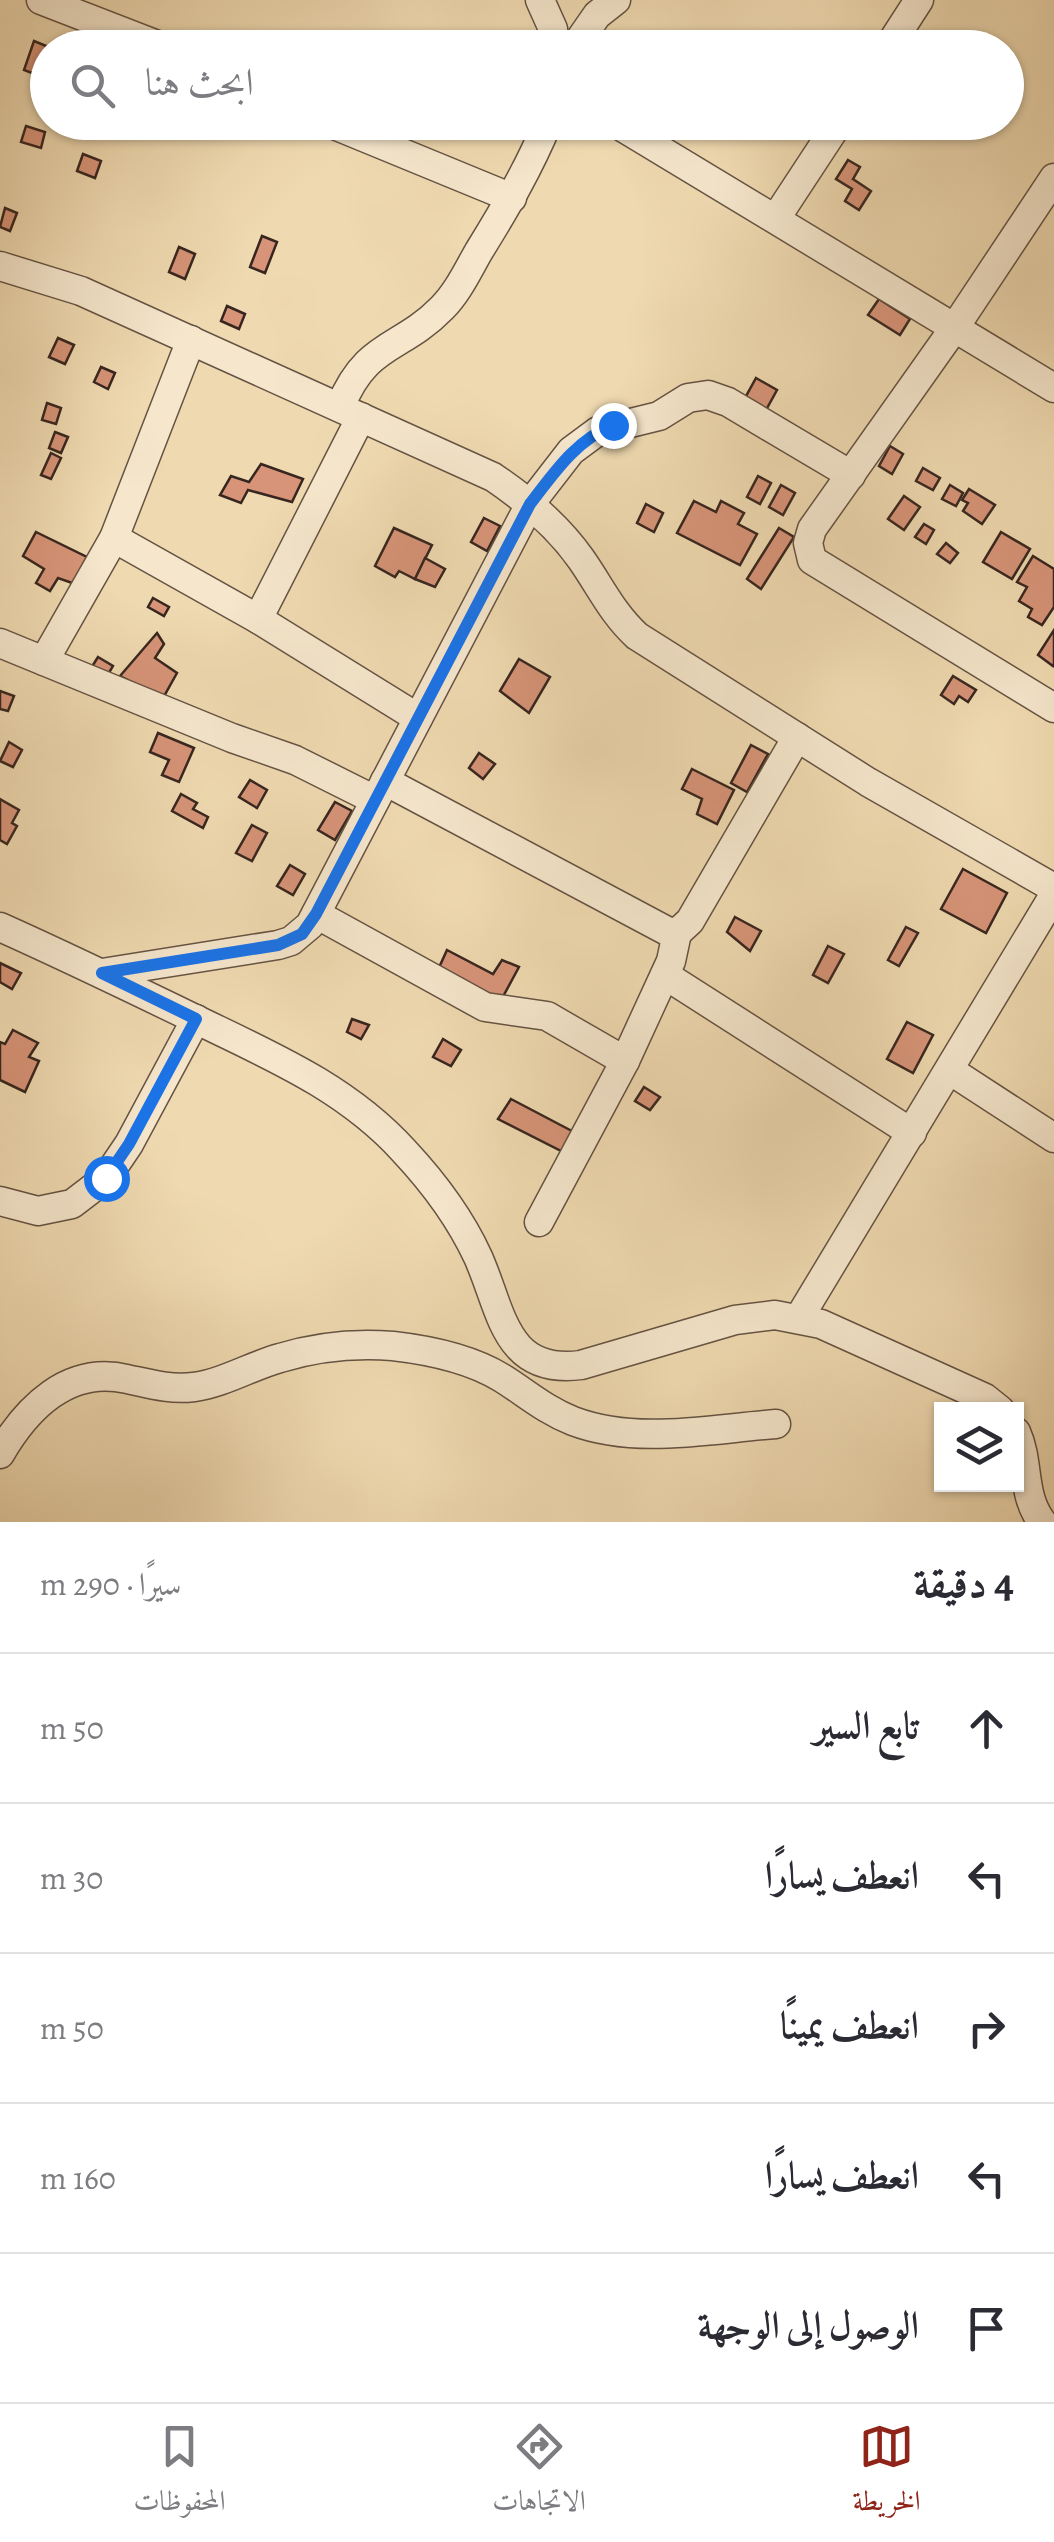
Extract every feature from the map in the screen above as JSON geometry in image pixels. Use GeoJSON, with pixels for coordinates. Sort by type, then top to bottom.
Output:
{"type":"FeatureCollection","features":[{"type":"Feature","properties":{"kind":"street"},"geometry":{"type":"LineString","coordinates":[[41,0],[118,30]]}},
{"type":"Feature","properties":{"kind":"street"},"geometry":{"type":"LineString","coordinates":[[540,0],[553,30]]}},
{"type":"Feature","properties":{"kind":"street"},"geometry":{"type":"LineString","coordinates":[[587,30],[597,15],[616,0]]}},
{"type":"Feature","properties":{"kind":"street"},"geometry":{"type":"LineString","coordinates":[[899,30],[918,0]]}},
{"type":"Feature","properties":{"kind":"street"},"geometry":{"type":"LineString","coordinates":[[371,140],[512,198]]}},
{"type":"Feature","properties":{"kind":"street"},"geometry":{"type":"LineString","coordinates":[[258,619],[350,412],[357,372],[370,358],[419,327],[452,297],[512,198],[539,140]]}},
{"type":"Feature","properties":{"kind":"street"},"geometry":{"type":"LineString","coordinates":[[644,140],[1054,388]]}},
{"type":"Feature","properties":{"kind":"street"},"geometry":{"type":"LineString","coordinates":[[776,218],[826,140]]}},
{"type":"Feature","properties":{"kind":"street"},"geometry":{"type":"LineString","coordinates":[[1054,178],[955,328],[809,536],[808,550],[812,560],[1054,708]]}},
{"type":"Feature","properties":{"kind":"street"},"geometry":{"type":"LineString","coordinates":[[0,266],[81,291],[493,477],[530,504],[563,536],[608,605],[637,636],[868,782],[1054,888]]}},
{"type":"Feature","properties":{"kind":"street"},"geometry":{"type":"LineString","coordinates":[[44,660],[114,538],[190,340]]}},
{"type":"Feature","properties":{"kind":"street"},"geometry":{"type":"LineString","coordinates":[[102,973],[278,945],[302,934],[530,504],[584,440],[613,425],[659,416],[698,396],[708,395],[728,402],[851,475]]}},
{"type":"Feature","properties":{"kind":"street"},"geometry":{"type":"LineString","coordinates":[[114,538],[258,619],[418,718]]}},
{"type":"Feature","properties":{"kind":"street"},"geometry":{"type":"LineString","coordinates":[[0,643],[232,738],[380,790],[677,933]]}},
{"type":"Feature","properties":{"kind":"street"},"geometry":{"type":"LineString","coordinates":[[539,1222],[625,1061],[666,975],[677,933],[690,921],[796,737]]}},
{"type":"Feature","properties":{"kind":"street"},"geometry":{"type":"LineString","coordinates":[[799,1318],[1054,895]]}},
{"type":"Feature","properties":{"kind":"street"},"geometry":{"type":"LineString","coordinates":[[316,914],[485,1007],[547,1016],[625,1061]]}},
{"type":"Feature","properties":{"kind":"street"},"geometry":{"type":"LineString","coordinates":[[0,927],[313,1076],[346,1098],[401,1146],[434,1185],[478,1258],[507,1334],[521,1350],[541,1363],[567,1367],[734,1320],[799,1318],[822,1324],[990,1402]]}},
{"type":"Feature","properties":{"kind":"street"},"geometry":{"type":"LineString","coordinates":[[666,975],[912,1133]]}},
{"type":"Feature","properties":{"kind":"street"},"geometry":{"type":"LineString","coordinates":[[0,1201],[38,1212],[72,1204],[106,1178],[129,1144],[196,1019]]}},
{"type":"Feature","properties":{"kind":"street"},"geometry":{"type":"LineString","coordinates":[[950,1071],[1054,1138]]}},
{"type":"Feature","properties":{"kind":"street"},"geometry":{"type":"LineString","coordinates":[[0,1454],[15,1428],[40,1400],[92,1378],[195,1387],[308,1351],[365,1345],[424,1351],[464,1362],[502,1378],[549,1410],[602,1430],[646,1434],[776,1424]]}},
{"type":"Feature","properties":{"kind":"street"},"geometry":{"type":"LineString","coordinates":[[502,1378],[521,1350]]}},
{"type":"Feature","properties":{"kind":"street"},"geometry":{"type":"LineString","coordinates":[[1024,1462],[1027,1493],[1042,1522]]}},
{"type":"Feature","properties":{"kind":"building"},"geometry":{"type":"Polygon","coordinates":[[[26,126],[30,127],[30,140],[43,140],[41,148],[21,142],[26,126]]]}},
{"type":"Feature","properties":{"kind":"building"},"geometry":{"type":"Polygon","coordinates":[[[83,154],[101,161],[95,178],[77,171],[83,154]]]}},
{"type":"Feature","properties":{"kind":"building"},"geometry":{"type":"Polygon","coordinates":[[[848,160],[860,167],[853,179],[871,191],[859,210],[845,201],[852,189],[836,179],[848,160]]]}},
{"type":"Feature","properties":{"kind":"building"},"geometry":{"type":"Polygon","coordinates":[[[5,208],[17,213],[10,231],[0,227],[5,208]]]}},
{"type":"Feature","properties":{"kind":"building"},"geometry":{"type":"Polygon","coordinates":[[[262,236],[277,242],[265,273],[250,267],[262,236]]]}},
{"type":"Feature","properties":{"kind":"building"},"geometry":{"type":"Polygon","coordinates":[[[179,247],[195,254],[185,279],[169,272],[179,247]]]}},
{"type":"Feature","properties":{"kind":"building"},"geometry":{"type":"Polygon","coordinates":[[[879,299],[910,319],[900,335],[868,315],[879,299]]]}},
{"type":"Feature","properties":{"kind":"building"},"geometry":{"type":"Polygon","coordinates":[[[227,306],[245,314],[239,329],[221,321],[227,306]]]}},
{"type":"Feature","properties":{"kind":"building"},"geometry":{"type":"Polygon","coordinates":[[[58,338],[74,345],[65,364],[49,357],[58,338]]]}},
{"type":"Feature","properties":{"kind":"building"},"geometry":{"type":"Polygon","coordinates":[[[101,367],[115,373],[108,389],[94,382],[101,367]]]}},
{"type":"Feature","properties":{"kind":"building"},"geometry":{"type":"Polygon","coordinates":[[[756,378],[777,390],[766,410],[745,398],[756,378]]]}},
{"type":"Feature","properties":{"kind":"building"},"geometry":{"type":"Polygon","coordinates":[[[47,403],[61,408],[56,424],[42,420],[47,403]]]}},
{"type":"Feature","properties":{"kind":"building"},"geometry":{"type":"Polygon","coordinates":[[[55,432],[68,437],[61,453],[49,448],[55,432]]]}},
{"type":"Feature","properties":{"kind":"building"},"geometry":{"type":"Polygon","coordinates":[[[890,446],[903,454],[892,474],[879,466],[890,446]]]}},
{"type":"Feature","properties":{"kind":"building"},"geometry":{"type":"Polygon","coordinates":[[[51,453],[61,458],[51,479],[41,475],[51,453]]]}},
{"type":"Feature","properties":{"kind":"building"},"geometry":{"type":"Polygon","coordinates":[[[261,464],[303,479],[292,502],[248,490],[241,503],[220,495],[231,476],[249,482],[261,464]]]}},
{"type":"Feature","properties":{"kind":"building"},"geometry":{"type":"Polygon","coordinates":[[[923,468],[940,478],[933,490],[916,481],[923,468]]]}},
{"type":"Feature","properties":{"kind":"building"},"geometry":{"type":"Polygon","coordinates":[[[758,476],[771,483],[760,504],[747,497],[758,476]]]}},
{"type":"Feature","properties":{"kind":"building"},"geometry":{"type":"Polygon","coordinates":[[[781,485],[795,493],[783,515],[769,507],[781,485]]]}},
{"type":"Feature","properties":{"kind":"building"},"geometry":{"type":"Polygon","coordinates":[[[950,485],[963,493],[956,506],[942,499],[950,485]]]}},
{"type":"Feature","properties":{"kind":"building"},"geometry":{"type":"Polygon","coordinates":[[[969,489],[995,505],[982,524],[963,511],[968,503],[962,500],[969,489]]]}},
{"type":"Feature","properties":{"kind":"building"},"geometry":{"type":"Polygon","coordinates":[[[904,496],[920,507],[904,530],[888,519],[904,496]]]}},
{"type":"Feature","properties":{"kind":"building"},"geometry":{"type":"Polygon","coordinates":[[[694,501],[716,512],[721,501],[744,513],[738,524],[757,534],[740,565],[677,533],[694,501]]]}},
{"type":"Feature","properties":{"kind":"building"},"geometry":{"type":"Polygon","coordinates":[[[646,504],[663,513],[654,532],[637,523],[646,504]]]}},
{"type":"Feature","properties":{"kind":"building"},"geometry":{"type":"Polygon","coordinates":[[[484,518],[500,526],[487,551],[471,542],[484,518]]]}},
{"type":"Feature","properties":{"kind":"building"},"geometry":{"type":"Polygon","coordinates":[[[924,524],[934,530],[926,544],[915,537],[924,524]]]}},
{"type":"Feature","properties":{"kind":"building"},"geometry":{"type":"Polygon","coordinates":[[[394,528],[432,545],[415,579],[399,571],[395,577],[375,566],[394,528]]]}},
{"type":"Feature","properties":{"kind":"building"},"geometry":{"type":"Polygon","coordinates":[[[779,528],[794,537],[761,589],[747,579],[779,528]]]}},
{"type":"Feature","properties":{"kind":"building"},"geometry":{"type":"Polygon","coordinates":[[[36,532],[93,560],[75,584],[58,578],[50,591],[36,583],[44,569],[23,556],[36,532]]]}},
{"type":"Feature","properties":{"kind":"building"},"geometry":{"type":"Polygon","coordinates":[[[1001,532],[1030,549],[1012,579],[983,562],[1001,532]]]}},
{"type":"Feature","properties":{"kind":"building"},"geometry":{"type":"Polygon","coordinates":[[[946,543],[958,553],[950,563],[937,554],[946,543]]]}},
{"type":"Feature","properties":{"kind":"building"},"geometry":{"type":"Polygon","coordinates":[[[1033,556],[1054,569],[1054,607],[1042,625],[1028,617],[1032,609],[1019,601],[1027,587],[1017,582],[1033,556]]]}},
{"type":"Feature","properties":{"kind":"building"},"geometry":{"type":"Polygon","coordinates":[[[425,558],[445,569],[435,587],[415,579],[425,558]]]}},
{"type":"Feature","properties":{"kind":"building"},"geometry":{"type":"Polygon","coordinates":[[[153,598],[169,607],[164,616],[148,607],[153,598]]]}},
{"type":"Feature","properties":{"kind":"building"},"geometry":{"type":"Polygon","coordinates":[[[1054,630],[1054,664],[1053,666],[1038,655],[1054,630]]]}},
{"type":"Feature","properties":{"kind":"building"},"geometry":{"type":"Polygon","coordinates":[[[157,633],[164,644],[155,658],[177,673],[163,698],[120,676],[157,633]]]}},
{"type":"Feature","properties":{"kind":"building"},"geometry":{"type":"Polygon","coordinates":[[[98,657],[113,666],[103,683],[88,673],[98,657]]]}},
{"type":"Feature","properties":{"kind":"building"},"geometry":{"type":"Polygon","coordinates":[[[519,659],[550,677],[529,713],[500,691],[519,659]]]}},
{"type":"Feature","properties":{"kind":"building"},"geometry":{"type":"Polygon","coordinates":[[[953,676],[976,690],[968,702],[959,696],[954,704],[941,695],[953,676]]]}},
{"type":"Feature","properties":{"kind":"building"},"geometry":{"type":"Polygon","coordinates":[[[0,691],[14,696],[8,711],[0,709],[0,691]]]}},
{"type":"Feature","properties":{"kind":"building"},"geometry":{"type":"Polygon","coordinates":[[[158,733],[194,748],[179,782],[162,775],[169,760],[150,752],[158,733]]]}},
{"type":"Feature","properties":{"kind":"building"},"geometry":{"type":"Polygon","coordinates":[[[9,742],[22,750],[13,767],[0,761],[9,742]]]}},
{"type":"Feature","properties":{"kind":"building"},"geometry":{"type":"Polygon","coordinates":[[[751,745],[768,754],[747,792],[731,783],[751,745]]]}},
{"type":"Feature","properties":{"kind":"building"},"geometry":{"type":"Polygon","coordinates":[[[479,753],[495,764],[483,779],[469,768],[479,753]]]}},
{"type":"Feature","properties":{"kind":"building"},"geometry":{"type":"Polygon","coordinates":[[[692,769],[734,790],[717,824],[697,814],[702,799],[682,789],[692,769]]]}},
{"type":"Feature","properties":{"kind":"building"},"geometry":{"type":"Polygon","coordinates":[[[250,780],[267,790],[257,808],[239,797],[250,780]]]}},
{"type":"Feature","properties":{"kind":"building"},"geometry":{"type":"Polygon","coordinates":[[[181,794],[197,803],[193,809],[208,817],[203,828],[172,811],[181,794]]]}},
{"type":"Feature","properties":{"kind":"building"},"geometry":{"type":"Polygon","coordinates":[[[0,799],[19,810],[12,823],[17,826],[7,844],[0,840],[0,799]]]}},
{"type":"Feature","properties":{"kind":"building"},"geometry":{"type":"Polygon","coordinates":[[[335,802],[352,811],[335,840],[318,830],[335,802]]]}},
{"type":"Feature","properties":{"kind":"building"},"geometry":{"type":"Polygon","coordinates":[[[252,825],[267,833],[252,861],[236,853],[252,825]]]}},
{"type":"Feature","properties":{"kind":"building"},"geometry":{"type":"Polygon","coordinates":[[[290,865],[305,874],[293,895],[277,886],[290,865]]]}},
{"type":"Feature","properties":{"kind":"building"},"geometry":{"type":"Polygon","coordinates":[[[963,869],[1007,893],[986,933],[941,909],[963,869]]]}},
{"type":"Feature","properties":{"kind":"building"},"geometry":{"type":"Polygon","coordinates":[[[735,917],[761,931],[750,951],[727,932],[735,917]]]}},
{"type":"Feature","properties":{"kind":"building"},"geometry":{"type":"Polygon","coordinates":[[[906,927],[918,933],[899,966],[888,960],[906,927]]]}},
{"type":"Feature","properties":{"kind":"building"},"geometry":{"type":"Polygon","coordinates":[[[828,946],[844,954],[828,983],[813,975],[828,946]]]}},
{"type":"Feature","properties":{"kind":"building"},"geometry":{"type":"Polygon","coordinates":[[[447,950],[493,974],[502,960],[519,967],[499,1004],[437,972],[447,950]]]}},
{"type":"Feature","properties":{"kind":"building"},"geometry":{"type":"Polygon","coordinates":[[[0,963],[21,973],[12,989],[0,982],[0,963]]]}},
{"type":"Feature","properties":{"kind":"building"},"geometry":{"type":"Polygon","coordinates":[[[352,1019],[369,1025],[361,1039],[347,1032],[352,1019]]]}},
{"type":"Feature","properties":{"kind":"building"},"geometry":{"type":"Polygon","coordinates":[[[907,1022],[933,1035],[913,1073],[887,1059],[907,1022]]]}},
{"type":"Feature","properties":{"kind":"building"},"geometry":{"type":"Polygon","coordinates":[[[13,1030],[38,1043],[29,1057],[39,1061],[25,1092],[0,1080],[0,1042],[5,1044],[13,1030]]]}},
{"type":"Feature","properties":{"kind":"building"},"geometry":{"type":"Polygon","coordinates":[[[443,1039],[461,1050],[451,1066],[433,1057],[443,1039]]]}},
{"type":"Feature","properties":{"kind":"building"},"geometry":{"type":"Polygon","coordinates":[[[644,1087],[660,1097],[650,1110],[635,1101],[644,1087]]]}},
{"type":"Feature","properties":{"kind":"building"},"geometry":{"type":"Polygon","coordinates":[[[511,1099],[589,1140],[579,1160],[498,1119],[511,1099]]]}},
{"type":"Feature","properties":{"kind":"route"},"geometry":{"type":"LineString","coordinates":[[106,1178],[129,1144],[196,1019],[102,973],[278,945],[302,934],[530,504],[572,451],[613,425]]}}]}
